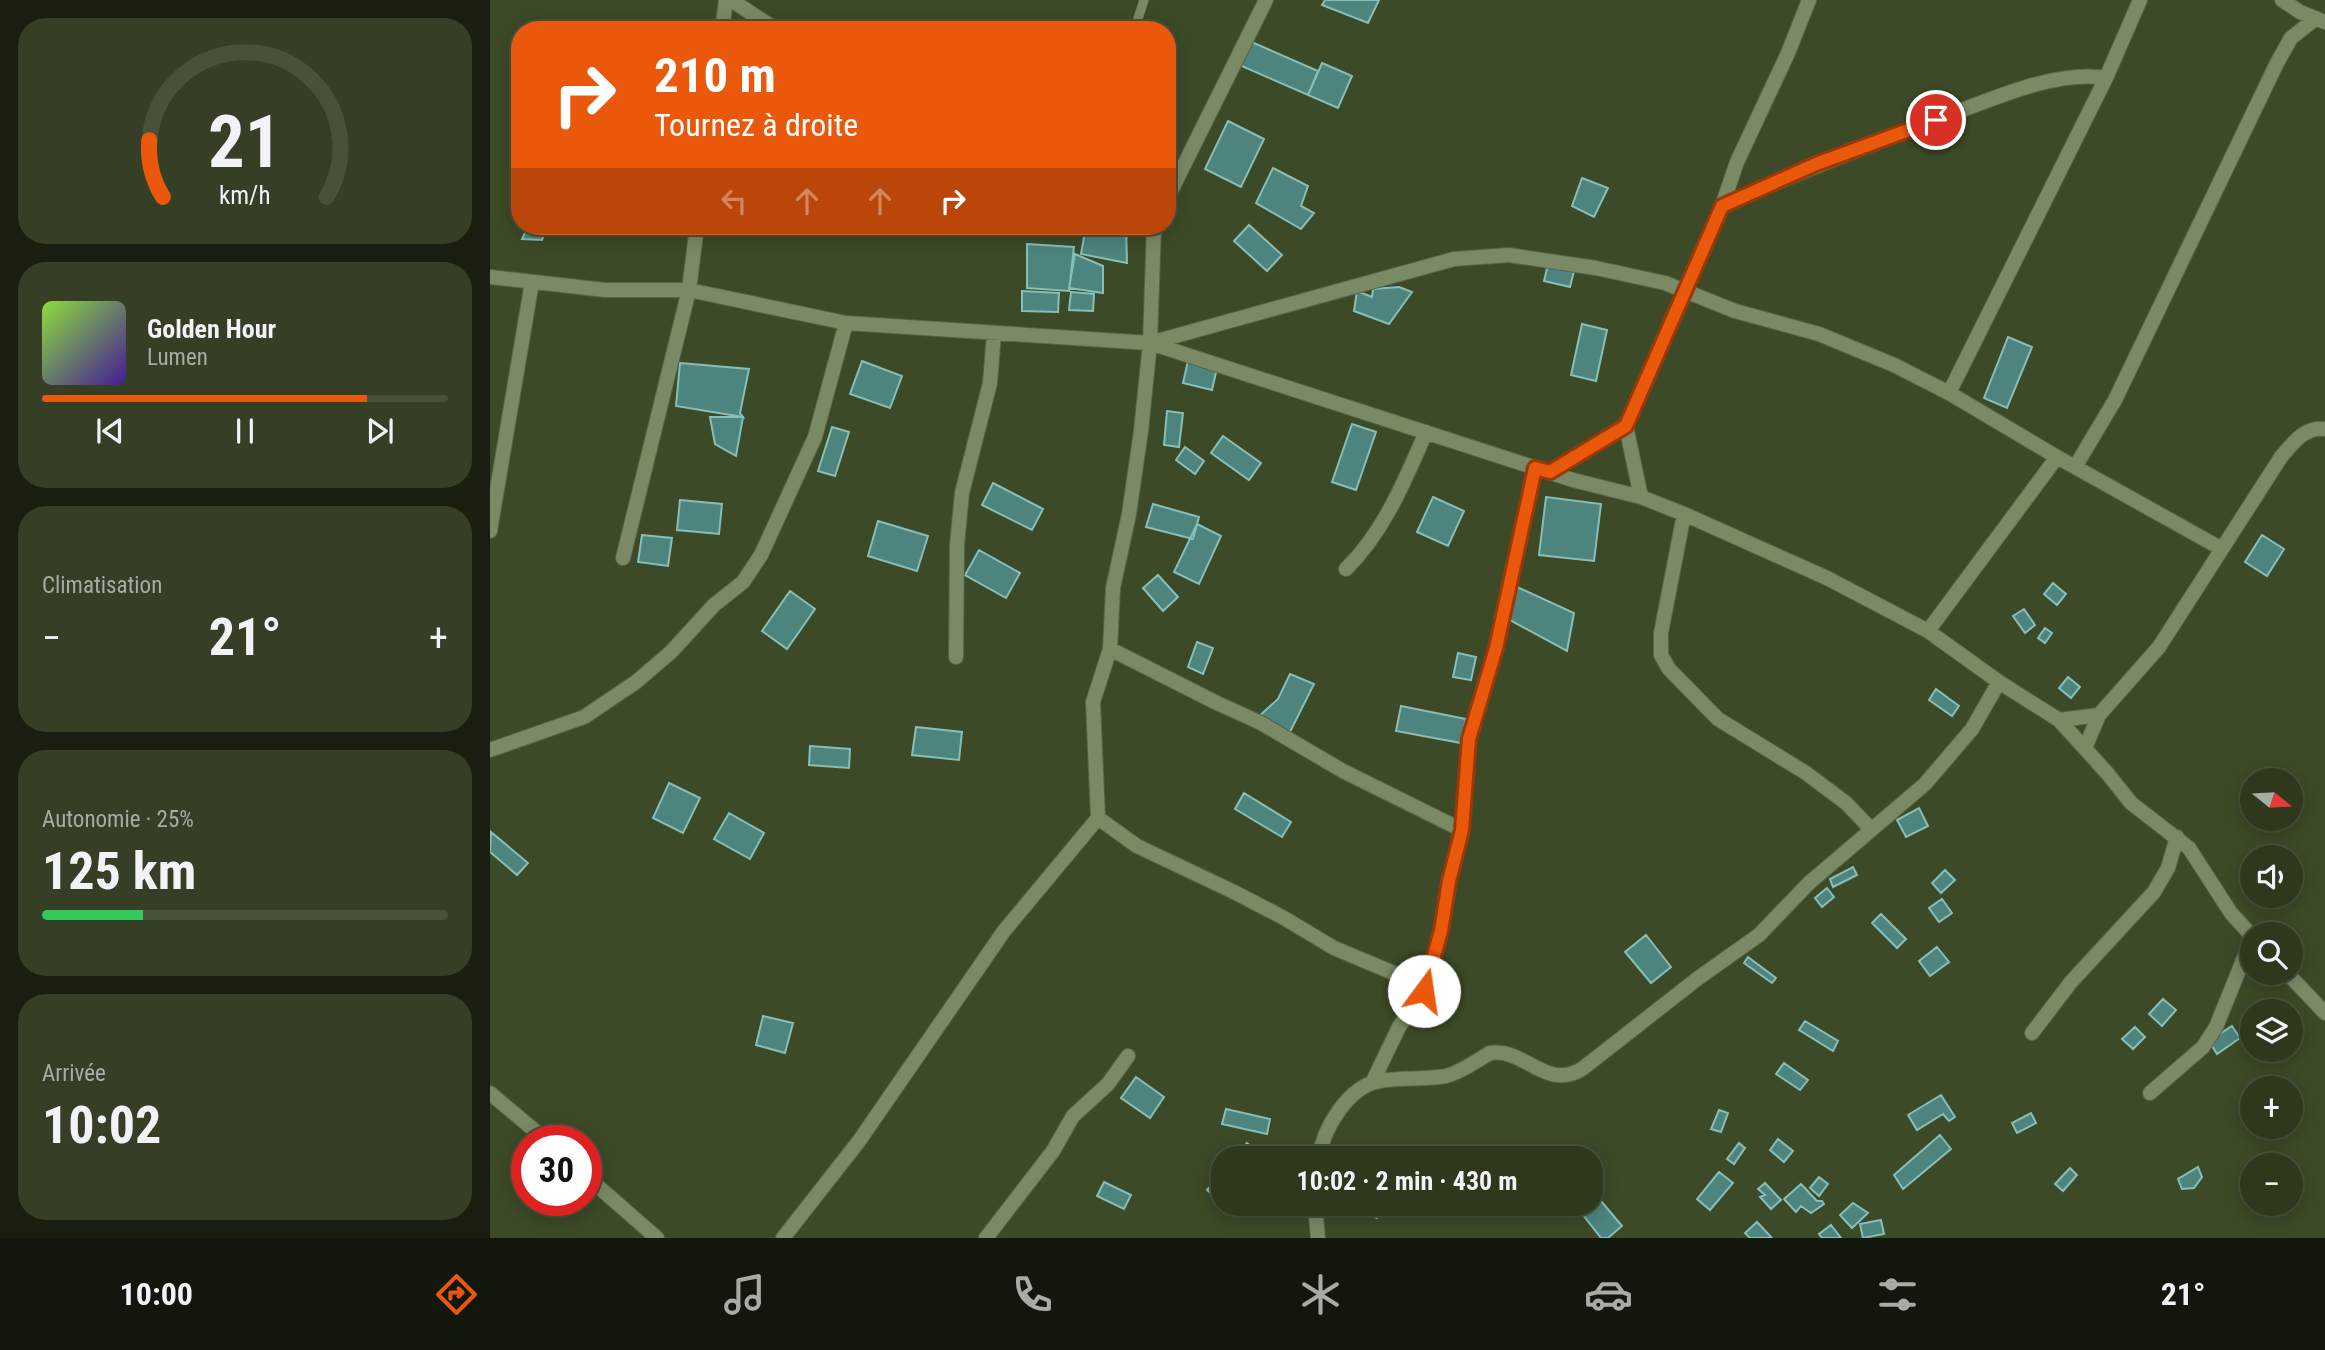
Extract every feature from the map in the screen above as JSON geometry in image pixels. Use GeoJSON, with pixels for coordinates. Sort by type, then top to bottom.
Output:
{"type":"FeatureCollection","features":[{"type":"Feature","properties":{"kind":"street"},"geometry":{"type":"LineString","coordinates":[[724,21],[729,0],[763,21]]}},
{"type":"Feature","properties":{"kind":"street"},"geometry":{"type":"LineString","coordinates":[[1176,181],[1266,0]]}},
{"type":"Feature","properties":{"kind":"street"},"geometry":{"type":"LineString","coordinates":[[1641,497],[1626,426],[1722,206],[1737,162],[1788,53],[1809,0]]}},
{"type":"Feature","properties":{"kind":"street"},"geometry":{"type":"LineString","coordinates":[[1949,393],[2106,78],[2140,0]]}},
{"type":"Feature","properties":{"kind":"street"},"geometry":{"type":"LineString","coordinates":[[2282,0],[2320,20]]}},
{"type":"Feature","properties":{"kind":"street"},"geometry":{"type":"LineString","coordinates":[[2075,467],[2115,400],[2291,38],[2320,20]]}},
{"type":"Feature","properties":{"kind":"street"},"geometry":{"type":"LineString","coordinates":[[1722,206],[1816,164],[2007,94],[2065,78],[2089,75],[2106,78]]}},
{"type":"Feature","properties":{"kind":"street"},"geometry":{"type":"LineString","coordinates":[[623,558],[689,290],[696,235]]}},
{"type":"Feature","properties":{"kind":"street"},"geometry":{"type":"LineString","coordinates":[[783,1238],[859,1142],[1004,931],[1098,818],[1093,702],[1110,649],[1113,588],[1129,514],[1141,431],[1150,343],[1151,235]]}},
{"type":"Feature","properties":{"kind":"street"},"geometry":{"type":"LineString","coordinates":[[1150,343],[1454,259],[1509,255],[1596,268],[1665,283],[1735,311],[1819,334],[1894,365],[1949,393],[2222,549]]}},
{"type":"Feature","properties":{"kind":"street"},"geometry":{"type":"LineString","coordinates":[[490,277],[605,290],[689,290],[846,323],[1150,343],[1542,470],[1641,497],[1827,578],[1928,631],[1999,682],[2059,720],[2131,803],[2189,848],[2240,923]]}},
{"type":"Feature","properties":{"kind":"street"},"geometry":{"type":"LineString","coordinates":[[490,531],[532,282]]}},
{"type":"Feature","properties":{"kind":"street"},"geometry":{"type":"LineString","coordinates":[[490,750],[584,716],[636,682],[671,652],[714,605],[743,582],[761,555],[815,438],[846,323]]}},
{"type":"Feature","properties":{"kind":"street"},"geometry":{"type":"LineString","coordinates":[[956,657],[957,545],[962,493],[990,383],[993,333]]}},
{"type":"Feature","properties":{"kind":"street"},"geometry":{"type":"LineString","coordinates":[[1372,1083],[1399,1027],[1424,991],[1441,931],[1449,881],[1462,830],[1469,739],[1496,648],[1542,470],[1626,426]]}},
{"type":"Feature","properties":{"kind":"street"},"geometry":{"type":"LineString","coordinates":[[2085,748],[2099,715],[2159,648],[2281,457],[2299,436],[2319,428],[2325,429]]}},
{"type":"Feature","properties":{"kind":"street"},"geometry":{"type":"LineString","coordinates":[[1346,569],[1363,553],[1402,489],[1426,432]]}},
{"type":"Feature","properties":{"kind":"street"},"geometry":{"type":"LineString","coordinates":[[1928,631],[2057,457]]}},
{"type":"Feature","properties":{"kind":"street"},"geometry":{"type":"LineString","coordinates":[[1684,514],[1661,633],[1661,655],[1669,669],[1718,719],[1806,773],[1846,803],[1871,828]]}},
{"type":"Feature","properties":{"kind":"street"},"geometry":{"type":"LineString","coordinates":[[1110,649],[1261,723],[1343,771],[1462,830]]}},
{"type":"Feature","properties":{"kind":"street"},"geometry":{"type":"LineString","coordinates":[[1322,1146],[1324,1136],[1337,1113],[1353,1096],[1372,1083],[1450,1075],[1493,1052],[1509,1055],[1558,1077],[1579,1072],[1697,979],[1759,935],[1809,883],[1925,785],[1972,729],[1999,682]]}},
{"type":"Feature","properties":{"kind":"street"},"geometry":{"type":"LineString","coordinates":[[2059,720],[2099,715]]}},
{"type":"Feature","properties":{"kind":"street"},"geometry":{"type":"LineString","coordinates":[[1098,818],[1137,846],[1234,892],[1334,948],[1395,974],[1424,991]]}},
{"type":"Feature","properties":{"kind":"street"},"geometry":{"type":"LineString","coordinates":[[2032,1033],[2071,982],[2154,892],[2168,868],[2177,837]]}},
{"type":"Feature","properties":{"kind":"street"},"geometry":{"type":"LineString","coordinates":[[2150,1093],[2203,1047],[2225,1006],[2240,968]]}},
{"type":"Feature","properties":{"kind":"street"},"geometry":{"type":"LineString","coordinates":[[2298,985],[2325,1013]]}},
{"type":"Feature","properties":{"kind":"street"},"geometry":{"type":"LineString","coordinates":[[986,1238],[1053,1151],[1073,1116],[1108,1084],[1128,1056]]}},
{"type":"Feature","properties":{"kind":"street"},"geometry":{"type":"LineString","coordinates":[[490,1093],[528,1125]]}},
{"type":"Feature","properties":{"kind":"street"},"geometry":{"type":"LineString","coordinates":[[602,1190],[657,1238]]}},
{"type":"Feature","properties":{"kind":"street"},"geometry":{"type":"LineString","coordinates":[[1316,1216],[1318,1238]]}},
{"type":"Feature","properties":{"kind":"lane"},"geometry":{"type":"LineString","coordinates":[[1137,21],[1144,0]]}},
{"type":"Feature","properties":{"kind":"building"},"geometry":{"type":"Polygon","coordinates":[[[1325,0],[1379,0],[1368,23],[1322,5],[1325,0]]]}},
{"type":"Feature","properties":{"kind":"building"},"geometry":{"type":"Polygon","coordinates":[[[1247,40],[1318,71],[1308,95],[1237,64],[1247,40]]]}},
{"type":"Feature","properties":{"kind":"building"},"geometry":{"type":"Polygon","coordinates":[[[1322,63],[1352,76],[1338,108],[1308,95],[1322,63]]]}},
{"type":"Feature","properties":{"kind":"building"},"geometry":{"type":"Polygon","coordinates":[[[1228,121],[1264,139],[1241,187],[1205,169],[1228,121]]]}},
{"type":"Feature","properties":{"kind":"building"},"geometry":{"type":"Polygon","coordinates":[[[1273,168],[1308,186],[1301,206],[1314,213],[1301,229],[1256,203],[1273,168]]]}},
{"type":"Feature","properties":{"kind":"building"},"geometry":{"type":"Polygon","coordinates":[[[1582,178],[1608,188],[1594,217],[1572,206],[1582,178]]]}},
{"type":"Feature","properties":{"kind":"building"},"geometry":{"type":"Polygon","coordinates":[[[1249,225],[1282,255],[1267,271],[1234,241],[1249,225]]]}},
{"type":"Feature","properties":{"kind":"building"},"geometry":{"type":"Polygon","coordinates":[[[524,235],[544,235],[542,240],[522,239],[524,235]]]}},
{"type":"Feature","properties":{"kind":"building"},"geometry":{"type":"Polygon","coordinates":[[[1084,235],[1126,235],[1127,263],[1081,254],[1084,235]]]}},
{"type":"Feature","properties":{"kind":"building"},"geometry":{"type":"Polygon","coordinates":[[[1027,244],[1074,247],[1069,291],[1027,288],[1027,244]]]}},
{"type":"Feature","properties":{"kind":"building"},"geometry":{"type":"Polygon","coordinates":[[[1075,254],[1103,266],[1103,293],[1069,288],[1075,254]]]}},
{"type":"Feature","properties":{"kind":"building"},"geometry":{"type":"Polygon","coordinates":[[[1548,264],[1574,271],[1570,287],[1544,281],[1548,264]]]}},
{"type":"Feature","properties":{"kind":"building"},"geometry":{"type":"Polygon","coordinates":[[[1399,287],[1412,292],[1389,324],[1354,311],[1357,291],[1372,297],[1373,289],[1399,287]]]}},
{"type":"Feature","properties":{"kind":"building"},"geometry":{"type":"Polygon","coordinates":[[[1022,291],[1059,293],[1058,312],[1022,311],[1022,291]]]}},
{"type":"Feature","properties":{"kind":"building"},"geometry":{"type":"Polygon","coordinates":[[[1071,292],[1094,294],[1093,311],[1069,310],[1071,292]]]}},
{"type":"Feature","properties":{"kind":"building"},"geometry":{"type":"Polygon","coordinates":[[[1582,324],[1607,330],[1596,381],[1571,375],[1582,324]]]}},
{"type":"Feature","properties":{"kind":"building"},"geometry":{"type":"Polygon","coordinates":[[[2008,337],[2032,347],[2007,408],[1984,398],[2008,337]]]}},
{"type":"Feature","properties":{"kind":"building"},"geometry":{"type":"Polygon","coordinates":[[[862,361],[902,376],[890,408],[850,394],[862,361]]]}},
{"type":"Feature","properties":{"kind":"building"},"geometry":{"type":"Polygon","coordinates":[[[1188,361],[1217,368],[1212,390],[1183,383],[1188,361]]]}},
{"type":"Feature","properties":{"kind":"building"},"geometry":{"type":"Polygon","coordinates":[[[680,363],[749,369],[740,413],[743,417],[676,406],[680,363]]]}},
{"type":"Feature","properties":{"kind":"building"},"geometry":{"type":"Polygon","coordinates":[[[1167,411],[1183,413],[1179,447],[1164,445],[1167,411]]]}},
{"type":"Feature","properties":{"kind":"building"},"geometry":{"type":"Polygon","coordinates":[[[710,417],[743,417],[736,456],[715,444],[710,417]]]}},
{"type":"Feature","properties":{"kind":"building"},"geometry":{"type":"Polygon","coordinates":[[[1352,424],[1376,432],[1356,490],[1332,482],[1352,424]]]}},
{"type":"Feature","properties":{"kind":"building"},"geometry":{"type":"Polygon","coordinates":[[[832,427],[849,432],[835,476],[818,471],[832,427]]]}},
{"type":"Feature","properties":{"kind":"building"},"geometry":{"type":"Polygon","coordinates":[[[1223,436],[1261,463],[1249,480],[1211,453],[1223,436]]]}},
{"type":"Feature","properties":{"kind":"building"},"geometry":{"type":"Polygon","coordinates":[[[1185,447],[1204,461],[1195,474],[1176,460],[1185,447]]]}},
{"type":"Feature","properties":{"kind":"building"},"geometry":{"type":"Polygon","coordinates":[[[993,483],[1043,509],[1032,530],[982,505],[993,483]]]}},
{"type":"Feature","properties":{"kind":"building"},"geometry":{"type":"Polygon","coordinates":[[[1433,497],[1464,511],[1448,546],[1417,532],[1433,497]]]}},
{"type":"Feature","properties":{"kind":"building"},"geometry":{"type":"Polygon","coordinates":[[[1546,497],[1601,504],[1594,561],[1539,555],[1546,497]]]}},
{"type":"Feature","properties":{"kind":"building"},"geometry":{"type":"Polygon","coordinates":[[[680,500],[722,504],[719,534],[677,530],[680,500]]]}},
{"type":"Feature","properties":{"kind":"building"},"geometry":{"type":"Polygon","coordinates":[[[1153,504],[1199,517],[1193,539],[1146,527],[1153,504]]]}},
{"type":"Feature","properties":{"kind":"building"},"geometry":{"type":"Polygon","coordinates":[[[878,521],[928,536],[917,571],[868,556],[878,521]]]}},
{"type":"Feature","properties":{"kind":"building"},"geometry":{"type":"Polygon","coordinates":[[[1197,524],[1221,536],[1199,584],[1174,572],[1197,524]]]}},
{"type":"Feature","properties":{"kind":"building"},"geometry":{"type":"Polygon","coordinates":[[[642,535],[672,538],[668,566],[638,562],[642,535]]]}},
{"type":"Feature","properties":{"kind":"building"},"geometry":{"type":"Polygon","coordinates":[[[2262,535],[2284,549],[2267,576],[2245,562],[2262,535]]]}},
{"type":"Feature","properties":{"kind":"building"},"geometry":{"type":"Polygon","coordinates":[[[979,550],[1020,573],[1006,598],[965,575],[979,550]]]}},
{"type":"Feature","properties":{"kind":"building"},"geometry":{"type":"Polygon","coordinates":[[[1158,575],[1178,597],[1163,611],[1143,588],[1158,575]]]}},
{"type":"Feature","properties":{"kind":"building"},"geometry":{"type":"Polygon","coordinates":[[[2053,583],[2066,594],[2057,605],[2044,594],[2053,583]]]}},
{"type":"Feature","properties":{"kind":"building"},"geometry":{"type":"Polygon","coordinates":[[[1517,587],[1574,613],[1567,651],[1508,619],[1517,587]]]}},
{"type":"Feature","properties":{"kind":"building"},"geometry":{"type":"Polygon","coordinates":[[[790,591],[815,609],[787,649],[762,631],[790,591]]]}},
{"type":"Feature","properties":{"kind":"building"},"geometry":{"type":"Polygon","coordinates":[[[2024,609],[2035,625],[2025,633],[2013,616],[2024,609]]]}},
{"type":"Feature","properties":{"kind":"building"},"geometry":{"type":"Polygon","coordinates":[[[2045,628],[2052,633],[2045,643],[2038,638],[2045,628]]]}},
{"type":"Feature","properties":{"kind":"building"},"geometry":{"type":"Polygon","coordinates":[[[1197,642],[1213,648],[1203,674],[1188,667],[1197,642]]]}},
{"type":"Feature","properties":{"kind":"building"},"geometry":{"type":"Polygon","coordinates":[[[1458,653],[1476,657],[1471,680],[1453,677],[1458,653]]]}},
{"type":"Feature","properties":{"kind":"building"},"geometry":{"type":"Polygon","coordinates":[[[1290,674],[1314,684],[1289,734],[1257,718],[1278,699],[1290,674]]]}},
{"type":"Feature","properties":{"kind":"building"},"geometry":{"type":"Polygon","coordinates":[[[2068,677],[2080,687],[2071,698],[2059,688],[2068,677]]]}},
{"type":"Feature","properties":{"kind":"building"},"geometry":{"type":"Polygon","coordinates":[[[1936,689],[1959,706],[1952,716],[1929,700],[1936,689]]]}},
{"type":"Feature","properties":{"kind":"building"},"geometry":{"type":"Polygon","coordinates":[[[1401,706],[1466,719],[1461,743],[1396,731],[1401,706]]]}},
{"type":"Feature","properties":{"kind":"building"},"geometry":{"type":"Polygon","coordinates":[[[916,727],[962,732],[959,760],[912,755],[916,727]]]}},
{"type":"Feature","properties":{"kind":"building"},"geometry":{"type":"Polygon","coordinates":[[[810,746],[850,749],[849,768],[809,765],[810,746]]]}},
{"type":"Feature","properties":{"kind":"building"},"geometry":{"type":"Polygon","coordinates":[[[669,783],[700,798],[683,833],[653,818],[669,783]]]}},
{"type":"Feature","properties":{"kind":"building"},"geometry":{"type":"Polygon","coordinates":[[[1244,793],[1291,822],[1282,837],[1235,809],[1244,793]]]}},
{"type":"Feature","properties":{"kind":"building"},"geometry":{"type":"Polygon","coordinates":[[[1919,808],[1928,826],[1906,837],[1897,820],[1919,808]]]}},
{"type":"Feature","properties":{"kind":"building"},"geometry":{"type":"Polygon","coordinates":[[[729,813],[764,833],[750,859],[714,839],[729,813]]]}},
{"type":"Feature","properties":{"kind":"building"},"geometry":{"type":"Polygon","coordinates":[[[491,832],[528,863],[517,875],[490,852],[491,832]]]}},
{"type":"Feature","properties":{"kind":"building"},"geometry":{"type":"Polygon","coordinates":[[[1853,867],[1857,875],[1833,887],[1830,879],[1853,867]]]}},
{"type":"Feature","properties":{"kind":"building"},"geometry":{"type":"Polygon","coordinates":[[[1945,870],[1955,880],[1941,893],[1932,883],[1945,870]]]}},
{"type":"Feature","properties":{"kind":"building"},"geometry":{"type":"Polygon","coordinates":[[[1827,888],[1834,897],[1822,907],[1815,898],[1827,888]]]}},
{"type":"Feature","properties":{"kind":"building"},"geometry":{"type":"Polygon","coordinates":[[[1942,899],[1952,913],[1939,922],[1929,908],[1942,899]]]}},
{"type":"Feature","properties":{"kind":"building"},"geometry":{"type":"Polygon","coordinates":[[[1881,914],[1906,939],[1897,948],[1872,923],[1881,914]]]}},
{"type":"Feature","properties":{"kind":"building"},"geometry":{"type":"Polygon","coordinates":[[[1646,935],[1671,967],[1651,983],[1625,952],[1646,935]]]}},
{"type":"Feature","properties":{"kind":"building"},"geometry":{"type":"Polygon","coordinates":[[[1937,947],[1949,962],[1930,976],[1919,961],[1937,947]]]}},
{"type":"Feature","properties":{"kind":"building"},"geometry":{"type":"Polygon","coordinates":[[[1748,957],[1776,978],[1772,983],[1744,963],[1748,957]]]}},
{"type":"Feature","properties":{"kind":"building"},"geometry":{"type":"Polygon","coordinates":[[[2163,999],[2176,1010],[2162,1026],[2149,1014],[2163,999]]]}},
{"type":"Feature","properties":{"kind":"building"},"geometry":{"type":"Polygon","coordinates":[[[763,1016],[793,1023],[785,1053],[756,1045],[763,1016]]]}},
{"type":"Feature","properties":{"kind":"building"},"geometry":{"type":"Polygon","coordinates":[[[1805,1021],[1838,1041],[1833,1051],[1799,1030],[1805,1021]]]}},
{"type":"Feature","properties":{"kind":"building"},"geometry":{"type":"Polygon","coordinates":[[[2232,1026],[2240,1038],[2217,1054],[2209,1041],[2232,1026]]]}},
{"type":"Feature","properties":{"kind":"building"},"geometry":{"type":"Polygon","coordinates":[[[2135,1027],[2145,1037],[2133,1049],[2122,1039],[2135,1027]]]}},
{"type":"Feature","properties":{"kind":"building"},"geometry":{"type":"Polygon","coordinates":[[[1784,1063],[1808,1080],[1800,1090],[1776,1074],[1784,1063]]]}},
{"type":"Feature","properties":{"kind":"building"},"geometry":{"type":"Polygon","coordinates":[[[1136,1077],[1164,1097],[1150,1118],[1121,1098],[1136,1077]]]}},
{"type":"Feature","properties":{"kind":"building"},"geometry":{"type":"Polygon","coordinates":[[[1941,1095],[1955,1117],[1949,1121],[1943,1114],[1917,1130],[1908,1115],[1941,1095]]]}},
{"type":"Feature","properties":{"kind":"building"},"geometry":{"type":"Polygon","coordinates":[[[1226,1109],[1270,1119],[1267,1134],[1222,1124],[1226,1109]]]}},
{"type":"Feature","properties":{"kind":"building"},"geometry":{"type":"Polygon","coordinates":[[[1719,1110],[1728,1113],[1721,1132],[1711,1129],[1719,1110]]]}},
{"type":"Feature","properties":{"kind":"building"},"geometry":{"type":"Polygon","coordinates":[[[2031,1113],[2036,1123],[2017,1133],[2012,1123],[2031,1113]]]}},
{"type":"Feature","properties":{"kind":"building"},"geometry":{"type":"Polygon","coordinates":[[[1940,1135],[1951,1149],[1903,1189],[1894,1175],[1940,1135]]]}},
{"type":"Feature","properties":{"kind":"building"},"geometry":{"type":"Polygon","coordinates":[[[1778,1139],[1793,1151],[1784,1162],[1770,1150],[1778,1139]]]}},
{"type":"Feature","properties":{"kind":"building"},"geometry":{"type":"Polygon","coordinates":[[[1739,1143],[1745,1148],[1734,1164],[1727,1159],[1739,1143]]]}},
{"type":"Feature","properties":{"kind":"building"},"geometry":{"type":"Polygon","coordinates":[[[2198,1167],[2202,1177],[2194,1188],[2182,1189],[2178,1179],[2198,1167]]]}},
{"type":"Feature","properties":{"kind":"building"},"geometry":{"type":"Polygon","coordinates":[[[2070,1168],[2077,1175],[2063,1191],[2055,1184],[2070,1168]]]}},
{"type":"Feature","properties":{"kind":"building"},"geometry":{"type":"Polygon","coordinates":[[[1719,1172],[1733,1183],[1710,1210],[1697,1199],[1719,1172]]]}},
{"type":"Feature","properties":{"kind":"building"},"geometry":{"type":"Polygon","coordinates":[[[1819,1177],[1828,1184],[1819,1196],[1810,1188],[1819,1177]]]}},
{"type":"Feature","properties":{"kind":"building"},"geometry":{"type":"Polygon","coordinates":[[[1104,1182],[1131,1195],[1124,1209],[1097,1196],[1104,1182]]]}},
{"type":"Feature","properties":{"kind":"building"},"geometry":{"type":"Polygon","coordinates":[[[1765,1183],[1781,1200],[1771,1209],[1760,1197],[1765,1195],[1758,1189],[1765,1183]]]}},
{"type":"Feature","properties":{"kind":"building"},"geometry":{"type":"Polygon","coordinates":[[[1801,1184],[1817,1201],[1824,1204],[1811,1213],[1801,1206],[1796,1212],[1784,1199],[1801,1184]]]}},
{"type":"Feature","properties":{"kind":"building"},"geometry":{"type":"Polygon","coordinates":[[[1603,1203],[1622,1226],[1608,1238],[1601,1238],[1584,1216],[1603,1216],[1603,1203]]]}},
{"type":"Feature","properties":{"kind":"building"},"geometry":{"type":"Polygon","coordinates":[[[1853,1203],[1868,1213],[1852,1228],[1840,1215],[1853,1203]]]}},
{"type":"Feature","properties":{"kind":"building"},"geometry":{"type":"Polygon","coordinates":[[[1881,1220],[1884,1234],[1863,1238],[1860,1224],[1881,1220]]]}},
{"type":"Feature","properties":{"kind":"building"},"geometry":{"type":"Polygon","coordinates":[[[1757,1222],[1772,1238],[1750,1238],[1745,1233],[1757,1222]]]}},
{"type":"Feature","properties":{"kind":"building"},"geometry":{"type":"Polygon","coordinates":[[[1831,1225],[1841,1238],[1822,1238],[1819,1234],[1831,1225]]]}},
{"type":"Feature","properties":{"kind":"route"},"geometry":{"type":"LineString","coordinates":[[1424,991],[1441,931],[1449,881],[1462,830],[1469,739],[1496,648],[1535,468],[1550,472],[1626,426],[1722,206],[1816,164],[1936,120]]}}]}
